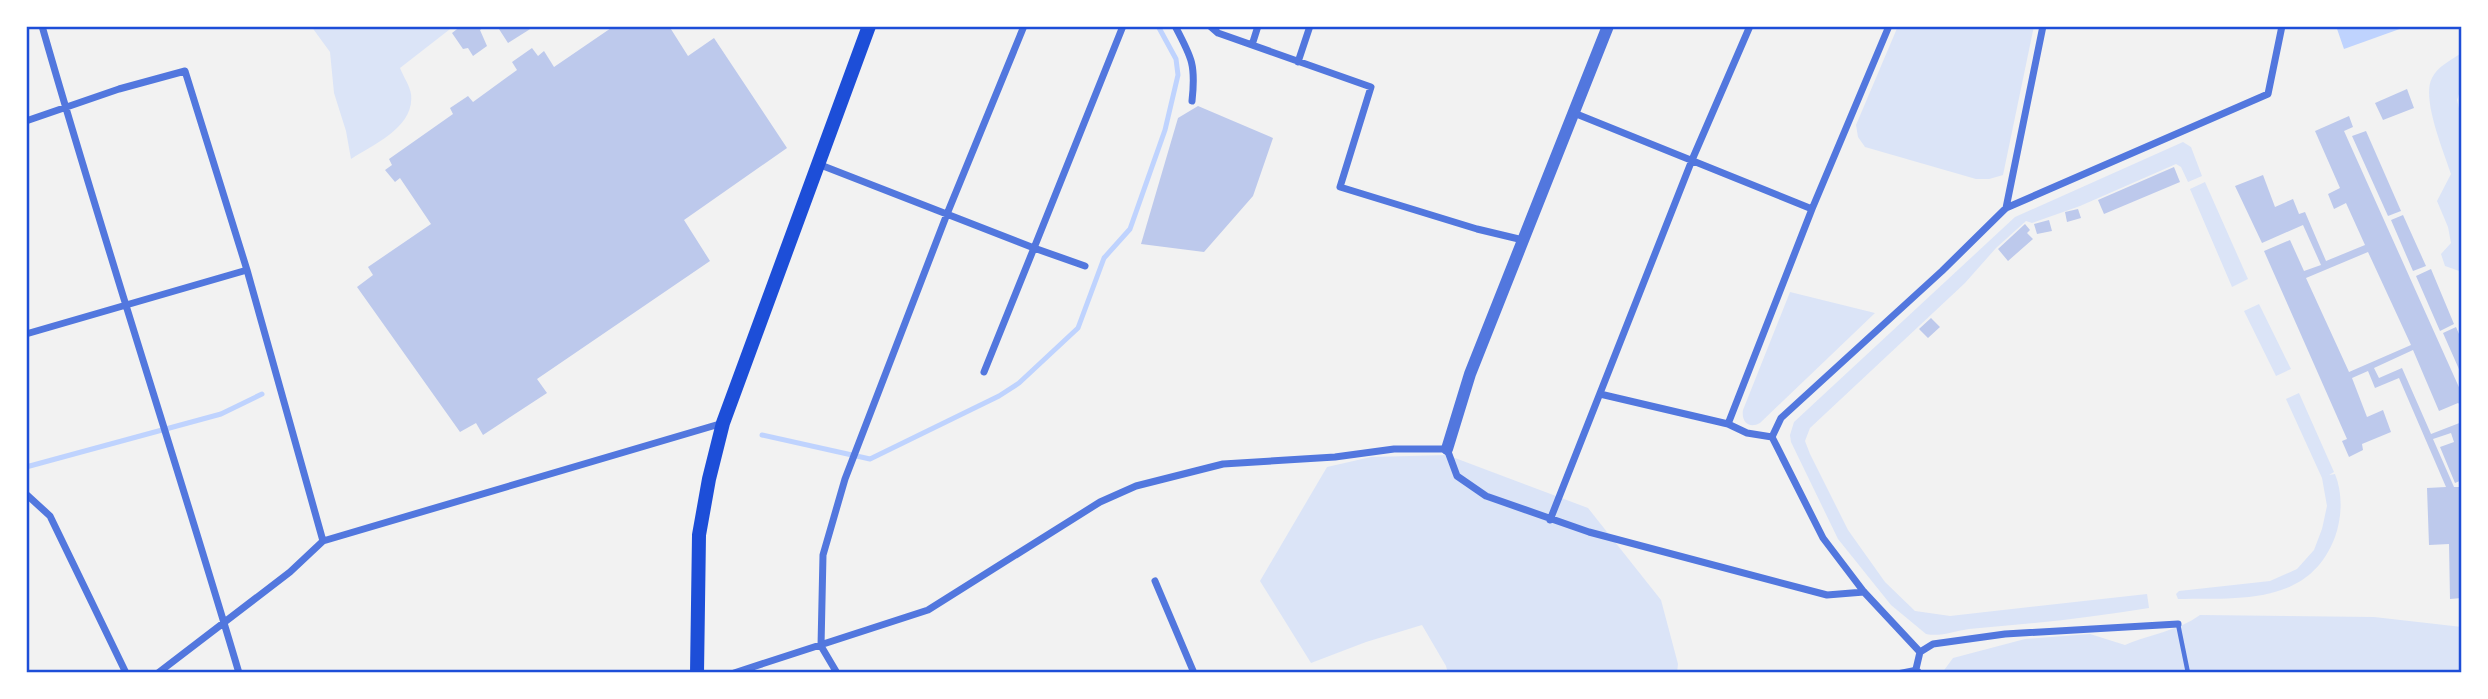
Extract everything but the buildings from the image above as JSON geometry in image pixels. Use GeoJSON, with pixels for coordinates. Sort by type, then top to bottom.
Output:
{"type":"FeatureCollection","features":[{"type":"Feature","properties":{"kind":"main road"},"geometry":{"type":"LineString","coordinates":[[697,673],[699,535],[723,423],[869,26]]}},
{"type":"Feature","properties":{"kind":"street"},"geometry":{"type":"LineString","coordinates":[[42,26],[125,307],[239,673]]}},
{"type":"Feature","properties":{"kind":"street"},"geometry":{"type":"LineString","coordinates":[[837,673],[821,646],[823,555],[845,479],[947,214],[1024,26]]}},
{"type":"Feature","properties":{"kind":"street"},"geometry":{"type":"LineString","coordinates":[[984,372],[1123,26]]}},
{"type":"Feature","properties":{"kind":"street"},"geometry":{"type":"LineString","coordinates":[[1175,26],[1191,57],[1195,74],[1192,102]]}},
{"type":"Feature","properties":{"kind":"street"},"geometry":{"type":"LineString","coordinates":[[1210,26],[1218,33],[1371,88],[1340,187],[1477,229],[1523,240]]}},
{"type":"Feature","properties":{"kind":"street"},"geometry":{"type":"LineString","coordinates":[[1252,45],[1258,26]]}},
{"type":"Feature","properties":{"kind":"street"},"geometry":{"type":"LineString","coordinates":[[1298,62],[1310,26]]}},
{"type":"Feature","properties":{"kind":"street"},"geometry":{"type":"LineString","coordinates":[[1608,26],[1470,374],[1447,449],[1457,476],[1486,496],[1550,520],[1662,553],[1827,595],[1864,592]]}},
{"type":"Feature","properties":{"kind":"street"},"geometry":{"type":"LineString","coordinates":[[1550,520],[1692,160],[1750,26]]}},
{"type":"Feature","properties":{"kind":"street"},"geometry":{"type":"LineString","coordinates":[[1728,424],[1812,209],[1889,26]]}},
{"type":"Feature","properties":{"kind":"street"},"geometry":{"type":"LineString","coordinates":[[2006,208],[2043,26]]}},
{"type":"Feature","properties":{"kind":"street"},"geometry":{"type":"LineString","coordinates":[[1772,438],[1781,418],[1942,271],[2006,208],[2268,94],[2282,26]]}},
{"type":"Feature","properties":{"kind":"street"},"geometry":{"type":"LineString","coordinates":[[26,121],[119,89],[185,71],[247,270],[323,541]]}},
{"type":"Feature","properties":{"kind":"street"},"geometry":{"type":"LineString","coordinates":[[1573,113],[1812,209]]}},
{"type":"Feature","properties":{"kind":"street"},"geometry":{"type":"LineString","coordinates":[[818,164],[1085,266]]}},
{"type":"Feature","properties":{"kind":"street"},"geometry":{"type":"LineString","coordinates":[[26,334],[247,270]]}},
{"type":"Feature","properties":{"kind":"street"},"geometry":{"type":"LineString","coordinates":[[1600,394],[1728,424],[1747,433],[1772,438]]}},
{"type":"Feature","properties":{"kind":"street"},"geometry":{"type":"LineString","coordinates":[[158,673],[290,572],[323,541],[723,423]]}},
{"type":"Feature","properties":{"kind":"street"},"geometry":{"type":"LineString","coordinates":[[1772,438],[1823,538],[1864,592],[1920,652]]}},
{"type":"Feature","properties":{"kind":"street"},"geometry":{"type":"LineString","coordinates":[[740,672],[928,610],[1100,502],[1136,486],[1223,464],[1335,457],[1394,449],[1447,449]]}},
{"type":"Feature","properties":{"kind":"street"},"geometry":{"type":"LineString","coordinates":[[26,494],[50,516],[126,673]]}},
{"type":"Feature","properties":{"kind":"street"},"geometry":{"type":"LineString","coordinates":[[1156,581],[1194,673]]}},
{"type":"Feature","properties":{"kind":"street"},"geometry":{"type":"LineString","coordinates":[[1917,671],[1920,652],[1933,644],[2005,634],[2178,624]]}},
{"type":"Feature","properties":{"kind":"lane"},"geometry":{"type":"LineString","coordinates":[[2178,624],[2188,673]]}},
{"type":"Feature","properties":{"kind":"lane"},"geometry":{"type":"LineString","coordinates":[[1896,673],[1917,671]]}},
{"type":"Feature","properties":{"kind":"shaded area"},"geometry":{"type":"Polygon","coordinates":[[[311,26],[454,26],[400,68],[411,94],[411,106],[407,116],[381,141],[351,159],[346,131],[334,93],[330,52],[311,26]]]}},
{"type":"Feature","properties":{"kind":"shaded area"},"geometry":{"type":"Polygon","coordinates":[[[1898,26],[2034,26],[2003,175],[1976,179],[1865,147],[1858,137],[1856,125],[1898,26]]]}},
{"type":"Feature","properties":{"kind":"shaded area"},"geometry":{"type":"Polygon","coordinates":[[[2462,53],[2462,85],[2457,100],[2462,121],[2462,272],[2445,266],[2441,254],[2451,243],[2448,227],[2437,201],[2451,174],[2431,111],[2429,87],[2437,70],[2462,53]]]}},
{"type":"Feature","properties":{"kind":"shaded area"},"geometry":{"type":"Polygon","coordinates":[[[2183,142],[2191,147],[2202,176],[2188,182],[2181,167],[2176,164],[2080,206],[2032,223],[2026,221],[1996,248],[1965,283],[1810,428],[1805,441],[1848,530],[1885,582],[1915,611],[1950,616],[2147,594],[2149,608],[1926,634],[1891,605],[1838,539],[1791,442],[1794,422],[2015,217],[2183,142]]]}},
{"type":"Feature","properties":{"kind":"shaded area"},"geometry":{"type":"Polygon","coordinates":[[[2205,182],[2248,279],[2232,287],[2190,189],[2205,182]]]}},
{"type":"Feature","properties":{"kind":"shaded area"},"geometry":{"type":"Polygon","coordinates":[[[1790,292],[1875,313],[1760,423],[1749,425],[1743,418],[1743,410],[1790,292]]]}},
{"type":"Feature","properties":{"kind":"shaded area"},"geometry":{"type":"Polygon","coordinates":[[[2259,304],[2291,369],[2276,376],[2244,311],[2259,304]]]}},
{"type":"Feature","properties":{"kind":"shaded area"},"geometry":{"type":"Polygon","coordinates":[[[2299,393],[2334,472],[2329,475],[2335,474],[2339,489],[2341,505],[2337,529],[2323,559],[2308,576],[2290,587],[2270,594],[2225,599],[2178,599],[2176,594],[2179,591],[2270,581],[2297,569],[2314,550],[2327,506],[2322,478],[2286,399],[2299,393]]]}},
{"type":"Feature","properties":{"kind":"shaded area"},"geometry":{"type":"Polygon","coordinates":[[[1447,455],[1588,508],[1661,600],[1678,664],[1677,673],[1448,673],[1422,625],[1311,663],[1260,581],[1327,467],[1371,457],[1447,455]]]}},
{"type":"Feature","properties":{"kind":"shaded area"},"geometry":{"type":"Polygon","coordinates":[[[2200,615],[2374,617],[2462,627],[2462,673],[1942,673],[1953,658],[2025,639],[2090,634],[2125,645],[2173,629],[2200,615]]]}},
{"type":"Feature","properties":{"kind":"water"},"geometry":{"type":"Polygon","coordinates":[[[2336,26],[2408,26],[2344,49],[2336,26]]]}},
{"type":"Feature","properties":{"kind":"waterway"},"geometry":{"type":"LineString","coordinates":[[762,435],[870,459],[999,396],[1019,383],[1078,328],[1104,258],[1130,229],[1165,130],[1178,75],[1176,59],[1158,26]]}},
{"type":"Feature","properties":{"kind":"waterway"},"geometry":{"type":"LineString","coordinates":[[26,467],[221,414],[262,394]]}}]}
